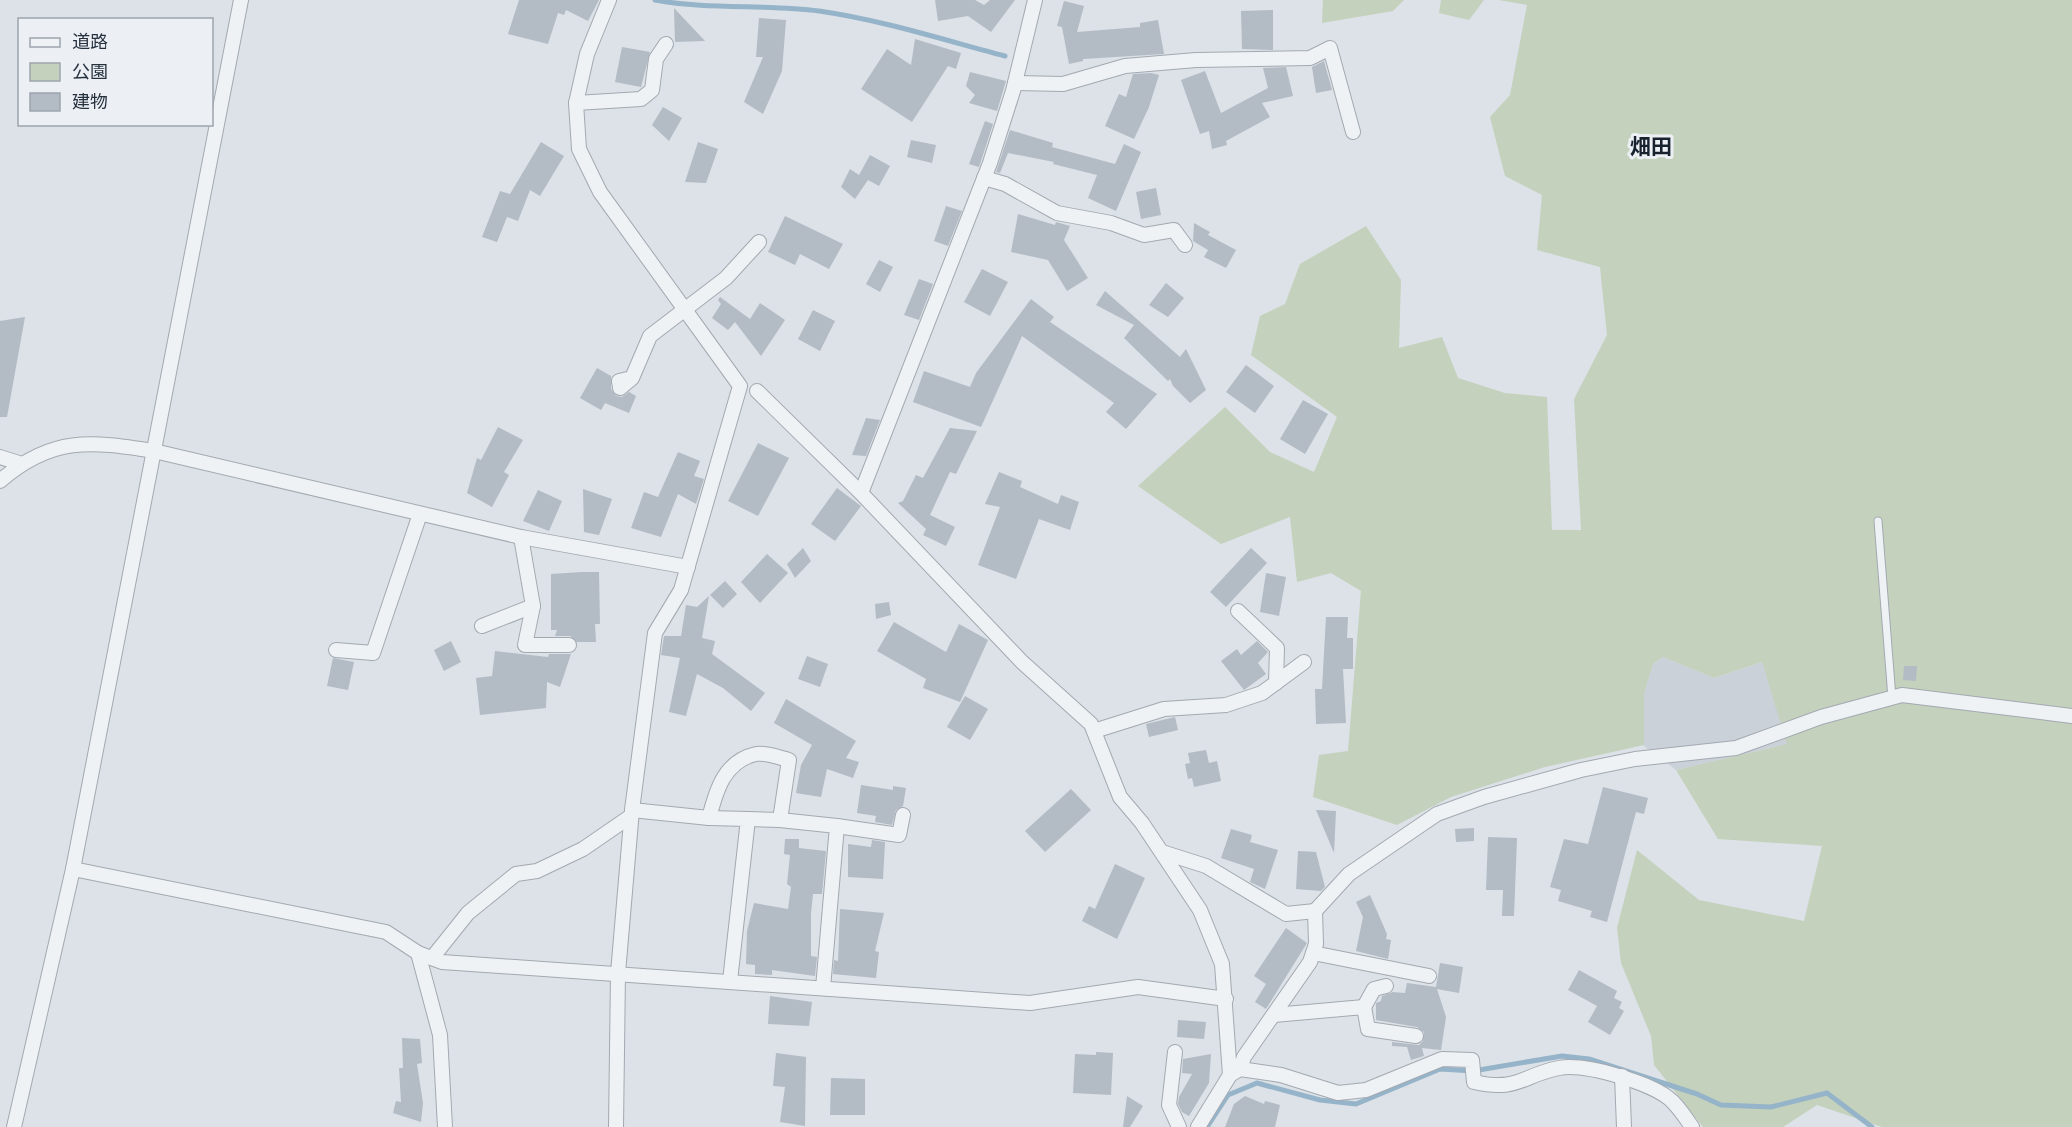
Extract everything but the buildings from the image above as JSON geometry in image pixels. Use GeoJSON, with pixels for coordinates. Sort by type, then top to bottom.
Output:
{"type":"FeatureCollection","features":[{"type":"Feature","properties":{"kind":"street"},"geometry":{"type":"LineString","coordinates":[[14,1127],[73,869],[241,0]]}},
{"type":"Feature","properties":{"kind":"street"},"geometry":{"type":"LineString","coordinates":[[609,0],[587,54],[576,103],[579,149],[600,192],[741,386],[681,590],[655,633],[631,813],[618,973],[616,1127]]}},
{"type":"Feature","properties":{"kind":"street"},"geometry":{"type":"LineString","coordinates":[[861,493],[984,178],[1015,84],[1035,0]]}},
{"type":"Feature","properties":{"kind":"street"},"geometry":{"type":"LineString","coordinates":[[576,103],[641,99],[652,90],[656,59],[666,44]]}},
{"type":"Feature","properties":{"kind":"street"},"geometry":{"type":"LineString","coordinates":[[1015,84],[1063,84],[1125,66],[1196,60],[1310,58],[1330,48],[1353,132]]}},
{"type":"Feature","properties":{"kind":"street"},"geometry":{"type":"LineString","coordinates":[[984,178],[1005,184],[1057,213],[1111,223],[1144,236],[1174,230],[1185,245]]}},
{"type":"Feature","properties":{"kind":"street"},"geometry":{"type":"LineString","coordinates":[[632,378],[650,336],[726,278],[759,242]]}},
{"type":"Feature","properties":{"kind":"street"},"geometry":{"type":"LineString","coordinates":[[757,391],[861,493],[1022,662],[1091,724],[1120,797],[1162,852],[1200,910],[1222,964],[1235,1072]]}},
{"type":"Feature","properties":{"kind":"street"},"geometry":{"type":"LineString","coordinates":[[0,481],[22,464],[59,447],[83,443],[154,451],[521,537],[688,567]]}},
{"type":"Feature","properties":{"kind":"street"},"geometry":{"type":"LineString","coordinates":[[0,457],[22,464]]}},
{"type":"Feature","properties":{"kind":"street"},"geometry":{"type":"LineString","coordinates":[[336,650],[373,653],[420,514]]}},
{"type":"Feature","properties":{"kind":"street"},"geometry":{"type":"LineString","coordinates":[[521,537],[533,606],[525,645],[569,645]]}},
{"type":"Feature","properties":{"kind":"street"},"geometry":{"type":"LineString","coordinates":[[482,626],[533,606]]}},
{"type":"Feature","properties":{"kind":"street"},"geometry":{"type":"LineString","coordinates":[[1238,611],[1276,648],[1276,683]]}},
{"type":"Feature","properties":{"kind":"street"},"geometry":{"type":"LineString","coordinates":[[1094,731],[1164,709],[1226,705],[1262,693],[1304,662]]}},
{"type":"Feature","properties":{"kind":"street"},"geometry":{"type":"LineString","coordinates":[[1162,852],[1206,866],[1286,914],[1315,911],[1349,874],[1437,814],[1484,797],[1581,770],[1635,759],[1736,748],[1821,717],[1902,695],[2072,716]]}},
{"type":"Feature","properties":{"kind":"street"},"geometry":{"type":"LineString","coordinates":[[709,818],[717,788],[732,766],[758,753],[789,760],[780,820]]}},
{"type":"Feature","properties":{"kind":"street"},"geometry":{"type":"LineString","coordinates":[[432,958],[468,913],[516,874],[537,872],[583,849],[631,813],[780,820],[899,835],[903,815]]}},
{"type":"Feature","properties":{"kind":"street"},"geometry":{"type":"LineString","coordinates":[[730,981],[748,819]]}},
{"type":"Feature","properties":{"kind":"street"},"geometry":{"type":"LineString","coordinates":[[823,988],[837,826]]}},
{"type":"Feature","properties":{"kind":"street"},"geometry":{"type":"LineString","coordinates":[[73,869],[386,932],[418,953],[442,962],[1030,1003],[1138,987],[1226,999]]}},
{"type":"Feature","properties":{"kind":"street"},"geometry":{"type":"LineString","coordinates":[[1202,1126],[1244,1057],[1310,962],[1316,944],[1315,911]]}},
{"type":"Feature","properties":{"kind":"street"},"geometry":{"type":"LineString","coordinates":[[418,953],[440,1035],[445,1127]]}},
{"type":"Feature","properties":{"kind":"street"},"geometry":{"type":"LineString","coordinates":[[1313,954],[1429,976]]}},
{"type":"Feature","properties":{"kind":"street"},"geometry":{"type":"LineString","coordinates":[[1386,986],[1374,989],[1364,1007],[1368,1029],[1416,1036]]}},
{"type":"Feature","properties":{"kind":"street"},"geometry":{"type":"LineString","coordinates":[[1274,1015],[1364,1007]]}},
{"type":"Feature","properties":{"kind":"street"},"geometry":{"type":"LineString","coordinates":[[1175,1052],[1169,1105],[1179,1127]]}},
{"type":"Feature","properties":{"kind":"street"},"geometry":{"type":"LineString","coordinates":[[1235,1072],[1281,1075],[1338,1093],[1366,1090],[1442,1059],[1472,1060],[1474,1082],[1492,1086],[1516,1084],[1559,1068],[1585,1068],[1622,1076],[1671,1100],[1692,1127]]}},
{"type":"Feature","properties":{"kind":"street"},"geometry":{"type":"LineString","coordinates":[[1622,1076],[1624,1127]]}},
{"type":"Feature","properties":{"kind":"lane"},"geometry":{"type":"LineString","coordinates":[[1878,521],[1892,698]]}},
{"type":"Feature","properties":{"kind":"shaded area"},"geometry":{"type":"Polygon","coordinates":[[[1663,657],[1714,678],[1762,662],[1788,744],[1676,770],[1644,746],[1644,694],[1653,664],[1663,657]]]}},
{"type":"Feature","properties":{"kind":"green space"},"geometry":{"type":"Polygon","coordinates":[[[1323,0],[1404,0],[1393,11],[1322,23],[1323,0]]]}},
{"type":"Feature","properties":{"kind":"green space"},"geometry":{"type":"Polygon","coordinates":[[[1441,0],[1484,0],[1469,20],[1439,13],[1441,0]]]}},
{"type":"Feature","properties":{"kind":"green space"},"geometry":{"type":"Polygon","coordinates":[[[1499,0],[2072,0],[2072,1127],[1882,1127],[1817,1105],[1783,1127],[1703,1127],[1654,1065],[1651,1036],[1621,963],[1617,928],[1637,850],[1699,900],[1804,921],[1822,846],[1718,839],[1676,770],[1787,744],[1762,662],[1714,678],[1663,657],[1653,664],[1644,694],[1644,745],[1545,767],[1451,797],[1397,825],[1313,797],[1319,755],[1348,751],[1361,591],[1331,573],[1297,582],[1290,517],[1221,544],[1138,486],[1225,407],[1270,452],[1314,472],[1337,417],[1251,355],[1260,316],[1285,304],[1300,264],[1366,226],[1401,280],[1399,348],[1442,337],[1458,378],[1505,393],[1547,397],[1552,530],[1581,530],[1574,399],[1607,335],[1600,267],[1537,250],[1542,195],[1505,176],[1490,117],[1510,95],[1527,5],[1499,0]]]}},
{"type":"Feature","properties":{"kind":"waterway"},"geometry":{"type":"LineString","coordinates":[[655,0],[696,5],[819,11],[889,25],[1005,56]]}},
{"type":"Feature","properties":{"kind":"waterway"},"geometry":{"type":"LineString","coordinates":[[1207,1127],[1228,1095],[1257,1083],[1320,1100],[1356,1104],[1440,1069],[1473,1071],[1562,1056],[1589,1059],[1697,1094],[1721,1105],[1771,1107],[1827,1093],[1872,1127]]}},
{"type":"Feature","properties":{"kind":"district","name":"畑田"},"geometry":{"type":"Point","coordinates":[1651,146]}}]}
